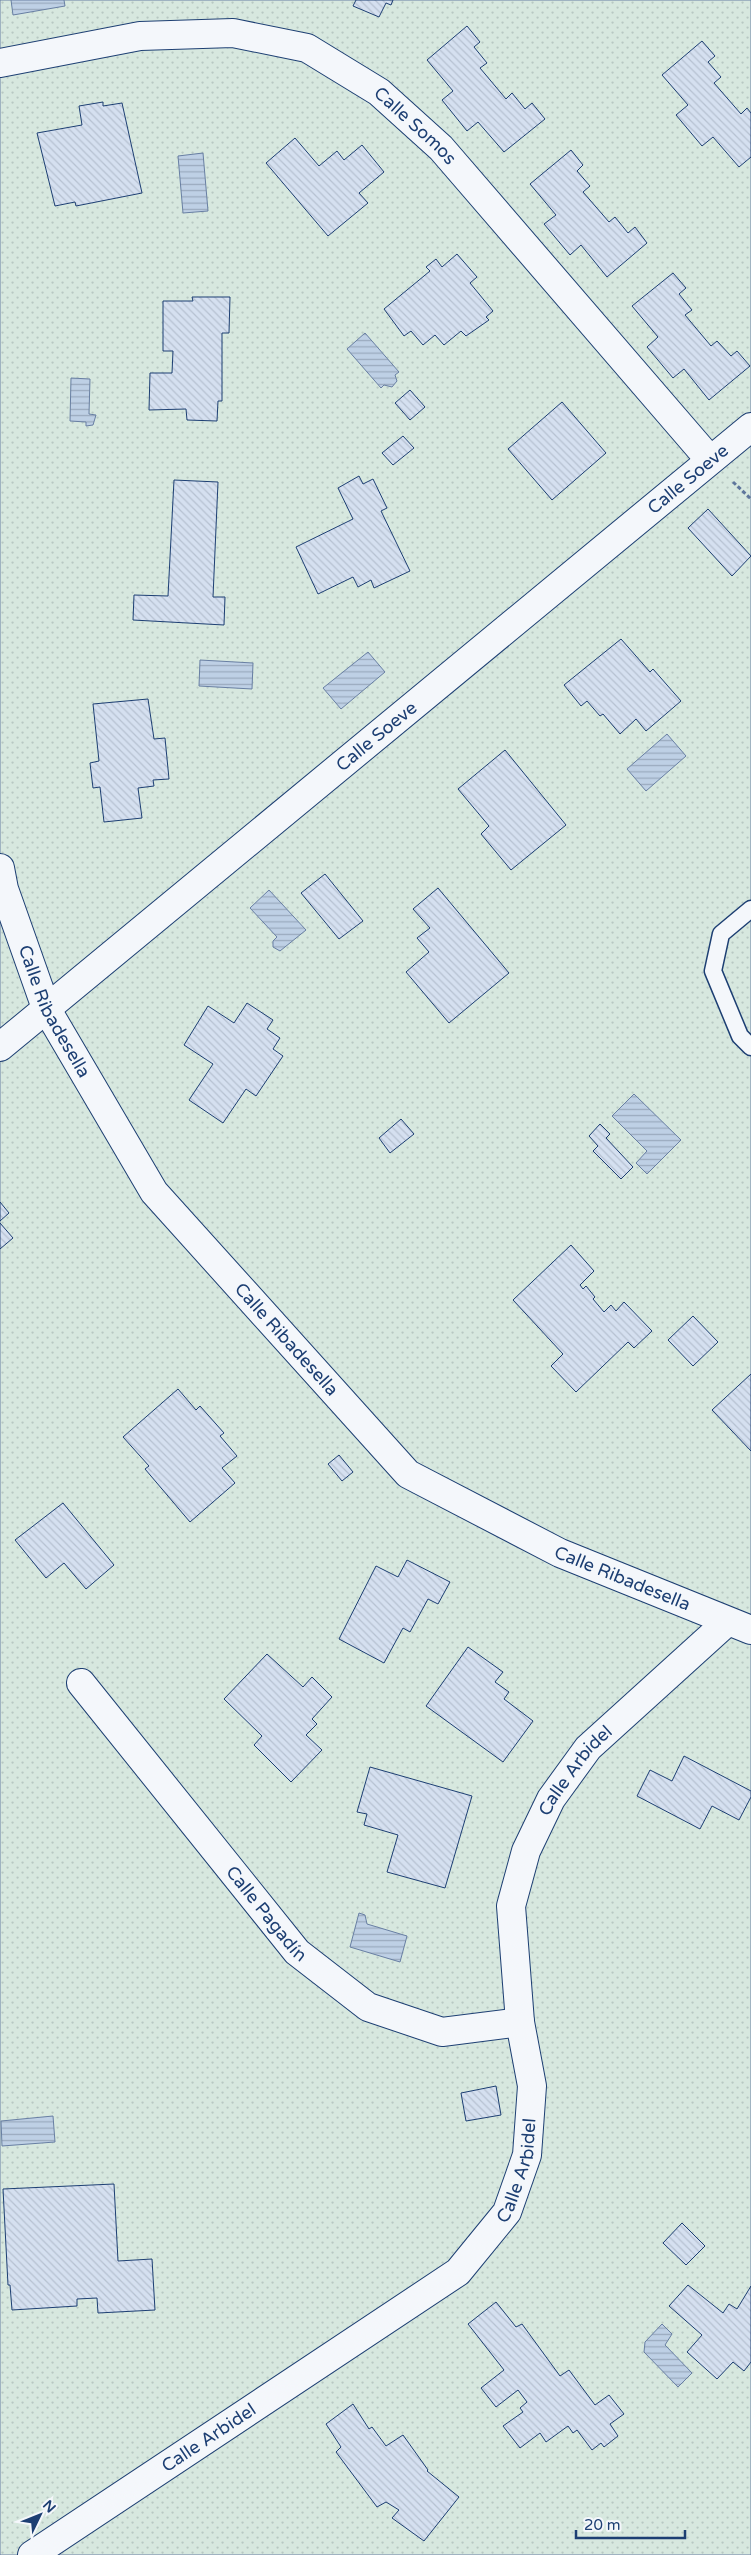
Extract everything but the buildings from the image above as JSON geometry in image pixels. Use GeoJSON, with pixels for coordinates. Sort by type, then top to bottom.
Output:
{"type":"FeatureCollection","features":[{"type":"Feature","properties":{"kind":"street","name":"Calle Somos"},"geometry":{"type":"LineString","coordinates":[[0,63],[140,36],[233,33],[307,48],[379,92],[441,148],[710,460]]}},
{"type":"Feature","properties":{"kind":"street","name":"Calle Soeve"},"geometry":{"type":"LineString","coordinates":[[0,1047],[751,427]]}},
{"type":"Feature","properties":{"kind":"street","name":"Calle Ribadesella"},"geometry":{"type":"LineString","coordinates":[[0,868],[4,889],[46,1008],[154,1192],[408,1474],[560,1553],[739,1626]]}},
{"type":"Feature","properties":{"kind":"street","name":"Calle Arbidel"},"geometry":{"type":"LineString","coordinates":[[32,2555],[458,2272],[507,2212],[528,2155],[532,2086],[520,2022],[511,1906],[526,1851],[551,1799],[588,1748],[739,1626]]}},
{"type":"Feature","properties":{"kind":"street","name":"Calle Pagadín"},"geometry":{"type":"LineString","coordinates":[[81,1684],[297,1952],[360,2001],[368,2007],[442,2032],[520,2022]]}},
{"type":"Feature","properties":{"kind":"lane"},"geometry":{"type":"LineString","coordinates":[[751,909],[721,934],[713,971],[740,1036],[751,1047]]}},
{"type":"Feature","properties":{"kind":"shaded area"},"geometry":{"type":"Polygon","coordinates":[[[0,0],[751,0],[751,2555],[0,2555],[0,0]]]}},
{"type":"Feature","properties":{"kind":"water"},"geometry":{"type":"Polygon","coordinates":[[[11,0],[64,0],[65,6],[13,15],[11,0]]]}},
{"type":"Feature","properties":{"kind":"water"},"geometry":{"type":"Polygon","coordinates":[[[203,153],[208,211],[183,213],[178,156],[203,153]]]}},
{"type":"Feature","properties":{"kind":"water"},"geometry":{"type":"Polygon","coordinates":[[[365,333],[399,372],[395,375],[397,381],[392,387],[384,385],[381,388],[347,349],[365,333]]]}},
{"type":"Feature","properties":{"kind":"water"},"geometry":{"type":"Polygon","coordinates":[[[71,378],[90,379],[89,414],[96,415],[93,425],[86,426],[86,422],[70,421],[71,378]]]}},
{"type":"Feature","properties":{"kind":"water"},"geometry":{"type":"Polygon","coordinates":[[[368,652],[385,672],[341,709],[323,688],[368,652]]]}},
{"type":"Feature","properties":{"kind":"water"},"geometry":{"type":"Polygon","coordinates":[[[200,660],[253,663],[252,689],[199,686],[200,660]]]}},
{"type":"Feature","properties":{"kind":"water"},"geometry":{"type":"Polygon","coordinates":[[[667,734],[686,756],[646,791],[627,769],[667,734]]]}},
{"type":"Feature","properties":{"kind":"water"},"geometry":{"type":"Polygon","coordinates":[[[269,890],[306,930],[280,951],[273,947],[273,941],[277,937],[250,908],[269,890]]]}},
{"type":"Feature","properties":{"kind":"water"},"geometry":{"type":"Polygon","coordinates":[[[634,1094],[681,1140],[647,1174],[636,1163],[647,1151],[612,1116],[634,1094]]]}},
{"type":"Feature","properties":{"kind":"water"},"geometry":{"type":"Polygon","coordinates":[[[359,1913],[365,1915],[367,1924],[407,1936],[400,1962],[350,1947],[359,1913]]]}},
{"type":"Feature","properties":{"kind":"water"},"geometry":{"type":"Polygon","coordinates":[[[53,2116],[55,2142],[2,2146],[1,2121],[53,2116]]]}},
{"type":"Feature","properties":{"kind":"water"},"geometry":{"type":"Polygon","coordinates":[[[662,2324],[672,2334],[665,2345],[692,2373],[678,2387],[644,2352],[645,2342],[662,2324]]]}}]}
